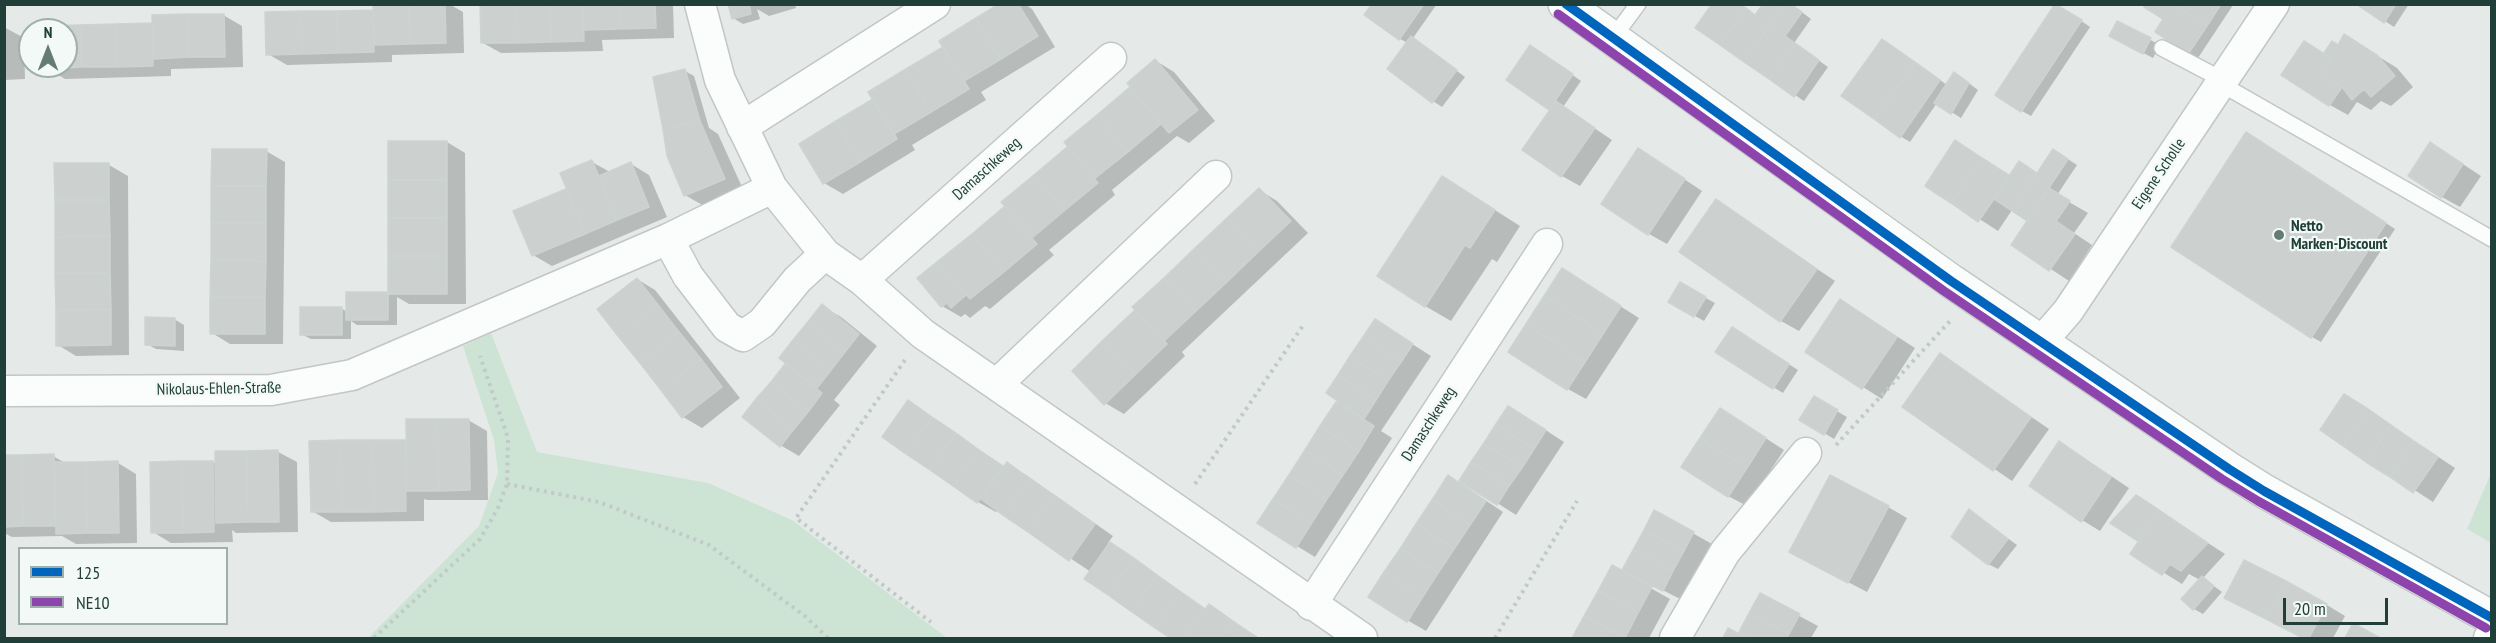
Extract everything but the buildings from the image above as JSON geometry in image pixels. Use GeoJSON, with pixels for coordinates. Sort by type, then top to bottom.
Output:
{"type":"FeatureCollection","features":[{"type":"Feature","properties":{"kind":"street"},"geometry":{"type":"LineString","coordinates":[[700,4],[720,80],[772,188],[825,254],[862,280],[923,334],[1362,639]]}},
{"type":"Feature","properties":{"kind":"street"},"geometry":{"type":"LineString","coordinates":[[742,127],[935,4]]}},
{"type":"Feature","properties":{"kind":"street"},"geometry":{"type":"LineString","coordinates":[[1565,4],[1972,294],[2264,491],[2492,618]]}},
{"type":"Feature","properties":{"kind":"street","name":"Eigene Scholle"},"geometry":{"type":"LineString","coordinates":[[2042,341],[2068,311],[2274,4]]}},
{"type":"Feature","properties":{"kind":"street","name":"Damaschkeweg"},"geometry":{"type":"LineString","coordinates":[[862,280],[1111,58]]}},
{"type":"Feature","properties":{"kind":"street"},"geometry":{"type":"LineString","coordinates":[[997,384],[1216,176]]}},
{"type":"Feature","properties":{"kind":"street"},"geometry":{"type":"LineString","coordinates":[[772,188],[669,239],[687,276],[727,327],[743,336],[762,323],[797,280],[825,254]]}},
{"type":"Feature","properties":{"kind":"street","name":"Nikolaus-Ehlen-Straße"},"geometry":{"type":"LineString","coordinates":[[4,391],[271,390],[351,375],[669,239]]}},
{"type":"Feature","properties":{"kind":"street","name":"Damaschkeweg"},"geometry":{"type":"LineString","coordinates":[[1311,605],[1547,244]]}},
{"type":"Feature","properties":{"kind":"street"},"geometry":{"type":"LineString","coordinates":[[1675,639],[1725,552],[1806,453]]}},
{"type":"Feature","properties":{"kind":"lane"},"geometry":{"type":"LineString","coordinates":[[1613,38],[1638,4]]}},
{"type":"Feature","properties":{"kind":"lane"},"geometry":{"type":"LineString","coordinates":[[2162,48],[2492,239]]}},
{"type":"Feature","properties":{"kind":"path"},"geometry":{"type":"LineString","coordinates":[[1806,453],[1838,444],[1940,333],[1972,294]]}},
{"type":"Feature","properties":{"kind":"path"},"geometry":{"type":"LineString","coordinates":[[1177,510],[1304,324]]}},
{"type":"Feature","properties":{"kind":"path"},"geometry":{"type":"LineString","coordinates":[[374,639],[480,538],[498,508],[507,484],[508,438],[467,325]]}},
{"type":"Feature","properties":{"kind":"path"},"geometry":{"type":"LineString","coordinates":[[923,334],[796,518],[931,622]]}},
{"type":"Feature","properties":{"kind":"path"},"geometry":{"type":"LineString","coordinates":[[507,484],[599,502],[709,545],[806,617],[828,639]]}},
{"type":"Feature","properties":{"kind":"path"},"geometry":{"type":"LineString","coordinates":[[1495,639],[1577,501]]}},
{"type":"Feature","properties":{"kind":"green space"},"geometry":{"type":"Polygon","coordinates":[[[491,333],[537,452],[708,483],[792,520],[947,638],[368,638],[479,526],[498,473],[494,440],[463,346],[491,333]]]}},
{"type":"Feature","properties":{"kind":"green space"},"geometry":{"type":"Polygon","coordinates":[[[2491,473],[2491,543],[2467,529],[2491,473]]]}},
{"type":"Feature","properties":{"kind":"transit line","name":"125"},"geometry":{"type":"LineString","coordinates":[[1566,4],[1951,281],[2229,469],[2264,491],[2492,618]]}},
{"type":"Feature","properties":{"kind":"transit line","name":"NE10"},"geometry":{"type":"LineString","coordinates":[[1558,14],[1944,291],[2222,479],[2486,628]]}},
{"type":"Feature","properties":{"kind":"place","name":"Netto Marken-Discount"},"geometry":{"type":"Point","coordinates":[2279,235]}}]}
